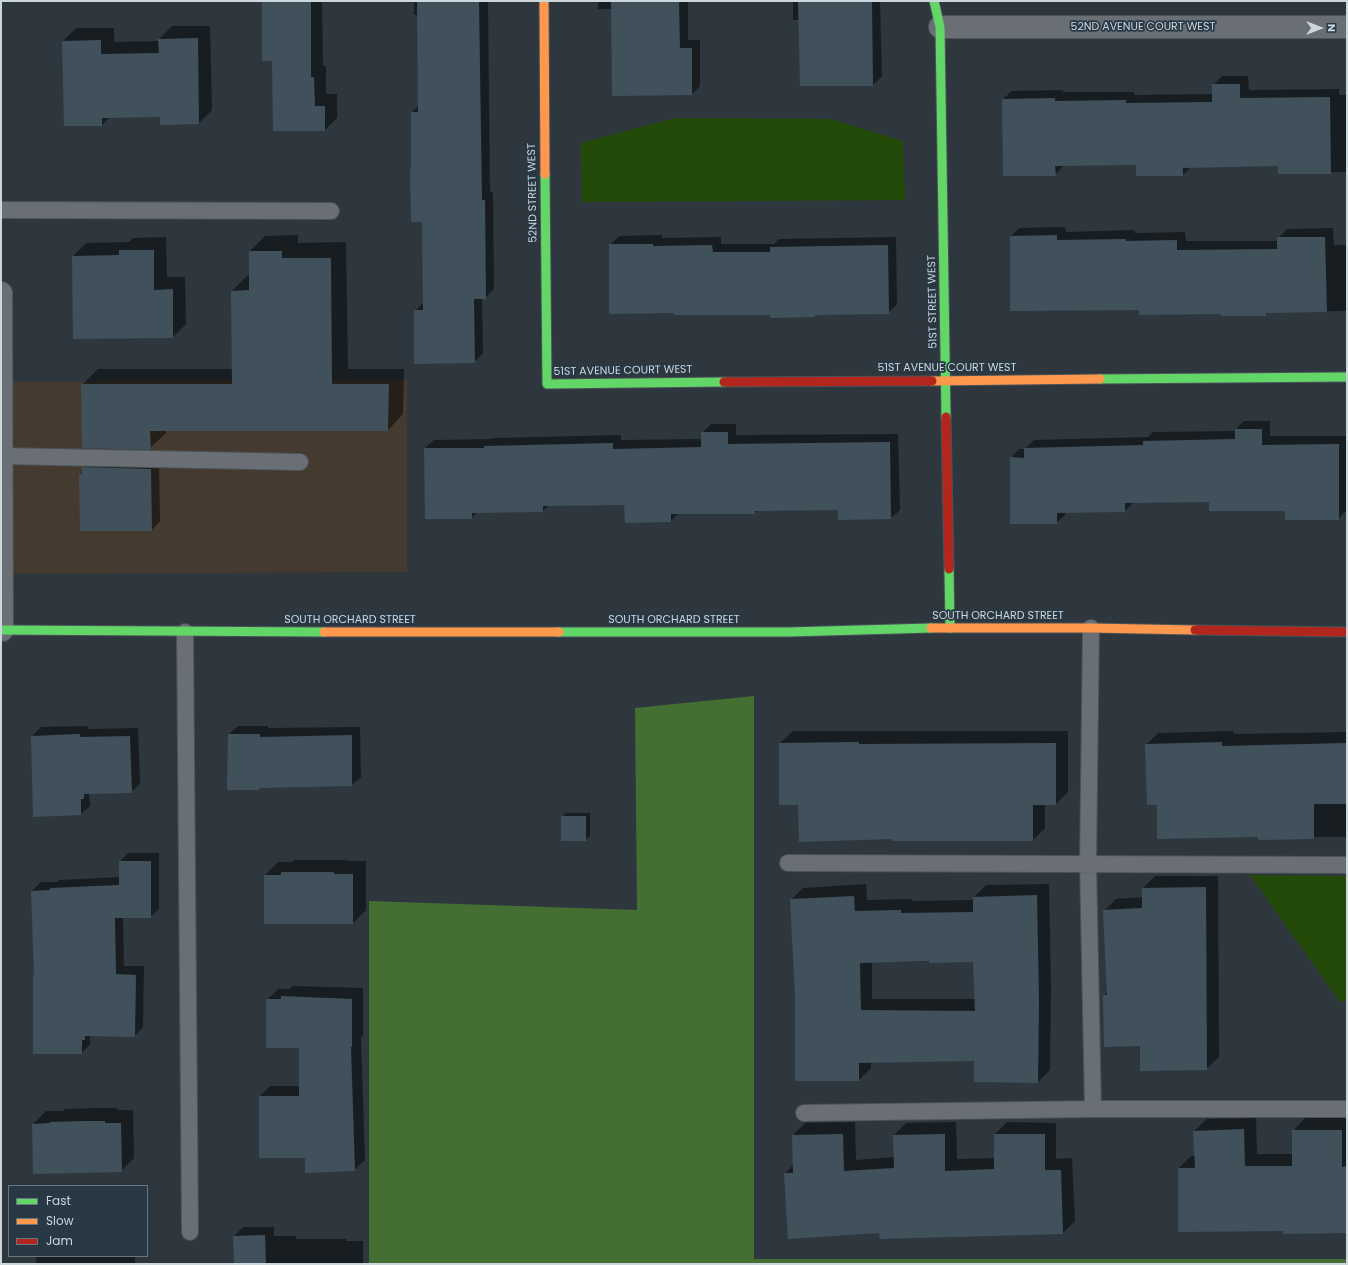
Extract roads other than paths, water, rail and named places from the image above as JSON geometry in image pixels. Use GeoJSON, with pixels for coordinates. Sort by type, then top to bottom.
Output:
{"type":"FeatureCollection","features":[{"type":"Feature","properties":{"kind":"street","name":"52ND STREET WEST"},"geometry":{"type":"LineString","coordinates":[[544,1],[547,384]]}},
{"type":"Feature","properties":{"kind":"street","name":"51ST STREET WEST"},"geometry":{"type":"LineString","coordinates":[[934,1],[940,27],[950,628]]}},
{"type":"Feature","properties":{"kind":"street","name":"52ND AVENUE COURT WEST"},"geometry":{"type":"LineString","coordinates":[[940,27],[1347,26]]}},
{"type":"Feature","properties":{"kind":"street"},"geometry":{"type":"LineString","coordinates":[[1,293],[2,630]]}},
{"type":"Feature","properties":{"kind":"street","name":"51ST AVENUE COURT WEST"},"geometry":{"type":"LineString","coordinates":[[547,384],[1347,377]]}},
{"type":"Feature","properties":{"kind":"street","name":"SOUTH ORCHARD STREET"},"geometry":{"type":"LineString","coordinates":[[2,630],[185,632],[789,632],[950,628],[1091,628],[1347,632]]}},
{"type":"Feature","properties":{"kind":"lane"},"geometry":{"type":"LineString","coordinates":[[1,210],[331,211]]}},
{"type":"Feature","properties":{"kind":"lane"},"geometry":{"type":"LineString","coordinates":[[1,456],[300,462]]}},
{"type":"Feature","properties":{"kind":"lane"},"geometry":{"type":"LineString","coordinates":[[1091,628],[1088,864],[1093,1109]]}},
{"type":"Feature","properties":{"kind":"lane"},"geometry":{"type":"LineString","coordinates":[[185,632],[190,1232]]}},
{"type":"Feature","properties":{"kind":"lane"},"geometry":{"type":"LineString","coordinates":[[788,864],[1347,865]]}},
{"type":"Feature","properties":{"kind":"lane"},"geometry":{"type":"LineString","coordinates":[[804,1113],[1093,1109],[1347,1109]]}}]}
